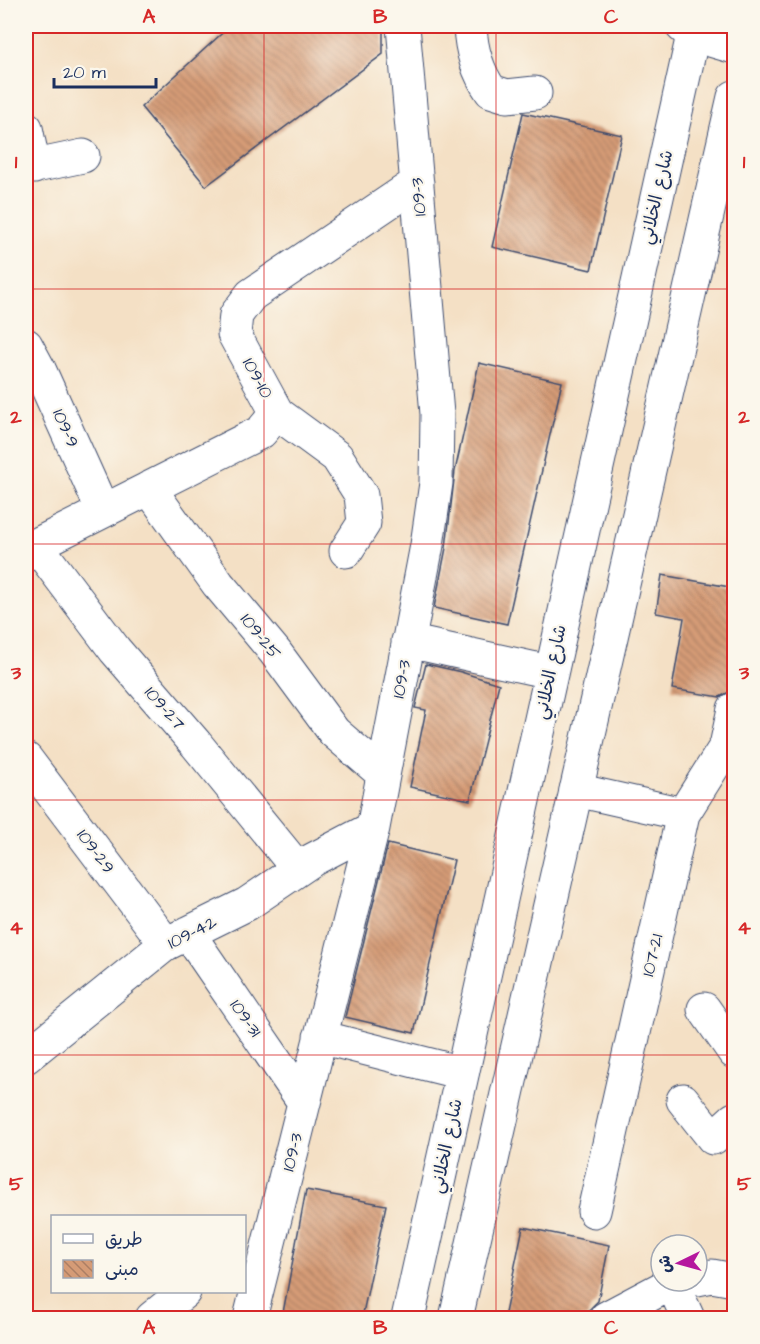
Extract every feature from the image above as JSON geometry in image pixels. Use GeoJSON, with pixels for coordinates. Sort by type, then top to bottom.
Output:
{"type":"FeatureCollection","features":[{"type":"Feature","properties":{"kind":"street","name":"109-3"},"geometry":{"type":"LineString","coordinates":[[250,1318],[373,828],[427,545],[436,471],[437,414],[403,26]]}},
{"type":"Feature","properties":{"kind":"street"},"geometry":{"type":"LineString","coordinates":[[470,26],[477,66],[491,92],[507,96],[535,93]]}},
{"type":"Feature","properties":{"kind":"street"},"geometry":{"type":"LineString","coordinates":[[690,28],[735,47]]}},
{"type":"Feature","properties":{"kind":"street","name":"شارع الخلاني"},"geometry":{"type":"LineString","coordinates":[[408,1318],[690,28]]}},
{"type":"Feature","properties":{"kind":"street"},"geometry":{"type":"LineString","coordinates":[[456,1318],[576,790],[729,144],[735,97]]}},
{"type":"Feature","properties":{"kind":"street"},"geometry":{"type":"LineString","coordinates":[[26,128],[30,168],[83,156]]}},
{"type":"Feature","properties":{"kind":"street","name":"109-10"},"geometry":{"type":"LineString","coordinates":[[31,550],[261,432],[277,412],[234,333],[236,315],[251,295],[417,183]]}},
{"type":"Feature","properties":{"kind":"street","name":"109-9"},"geometry":{"type":"LineString","coordinates":[[26,345],[104,511]]}},
{"type":"Feature","properties":{"kind":"street"},"geometry":{"type":"LineString","coordinates":[[277,412],[337,457],[361,495],[364,523],[346,551]]}},
{"type":"Feature","properties":{"kind":"street","name":"109-25"},"geometry":{"type":"LineString","coordinates":[[149,488],[218,584],[275,652],[334,732],[384,774]]}},
{"type":"Feature","properties":{"kind":"street","name":"109-27"},"geometry":{"type":"LineString","coordinates":[[31,550],[196,744],[298,869]]}},
{"type":"Feature","properties":{"kind":"street"},"geometry":{"type":"LineString","coordinates":[[408,641],[550,672]]}},
{"type":"Feature","properties":{"kind":"street","name":"107-21"},"geometry":{"type":"LineString","coordinates":[[594,1211],[683,814],[726,746],[735,710]]}},
{"type":"Feature","properties":{"kind":"street","name":"109-29"},"geometry":{"type":"LineString","coordinates":[[26,759],[177,939]]}},
{"type":"Feature","properties":{"kind":"street"},"geometry":{"type":"LineString","coordinates":[[576,790],[683,814]]}},
{"type":"Feature","properties":{"kind":"street","name":"109-42"},"geometry":{"type":"LineString","coordinates":[[26,1057],[177,939],[247,904],[312,860],[373,828]]}},
{"type":"Feature","properties":{"kind":"street","name":"109-31"},"geometry":{"type":"LineString","coordinates":[[177,939],[304,1102]]}},
{"type":"Feature","properties":{"kind":"street"},"geometry":{"type":"LineString","coordinates":[[704,1009],[735,1052]]}},
{"type":"Feature","properties":{"kind":"street"},"geometry":{"type":"LineString","coordinates":[[320,1037],[462,1073]]}},
{"type":"Feature","properties":{"kind":"street"},"geometry":{"type":"LineString","coordinates":[[683,1100],[713,1138],[735,1119]]}},
{"type":"Feature","properties":{"kind":"street"},"geometry":{"type":"LineString","coordinates":[[246,1239],[276,1215]]}},
{"type":"Feature","properties":{"kind":"street"},"geometry":{"type":"LineString","coordinates":[[709,1277],[735,1280]]}},
{"type":"Feature","properties":{"kind":"street"},"geometry":{"type":"LineString","coordinates":[[152,1318],[183,1293]]}},
{"type":"Feature","properties":{"kind":"street"},"geometry":{"type":"LineString","coordinates":[[606,1318],[659,1293]]}},
{"type":"Feature","properties":{"kind":"street"},"geometry":{"type":"LineString","coordinates":[[685,1293],[688,1318]]}},
{"type":"Feature","properties":{"kind":"building"},"geometry":{"type":"Polygon","coordinates":[[[230,26],[383,26],[383,54],[206,186],[141,107],[230,26]]]}},
{"type":"Feature","properties":{"kind":"building"},"geometry":{"type":"Polygon","coordinates":[[[523,113],[622,135],[591,270],[492,247],[523,113]]]}},
{"type":"Feature","properties":{"kind":"building"},"geometry":{"type":"Polygon","coordinates":[[[479,363],[562,382],[507,624],[434,608],[446,548],[455,471],[479,363]]]}},
{"type":"Feature","properties":{"kind":"building"},"geometry":{"type":"Polygon","coordinates":[[[662,575],[735,588],[735,672],[731,691],[720,697],[672,689],[684,618],[656,613],[662,575]]]}},
{"type":"Feature","properties":{"kind":"building"},"geometry":{"type":"Polygon","coordinates":[[[426,664],[499,684],[470,800],[410,787],[426,710],[415,708],[426,664]]]}},
{"type":"Feature","properties":{"kind":"building"},"geometry":{"type":"Polygon","coordinates":[[[388,844],[454,860],[414,1033],[345,1017],[388,844]]]}},
{"type":"Feature","properties":{"kind":"building"},"geometry":{"type":"Polygon","coordinates":[[[306,1190],[386,1205],[362,1318],[282,1318],[306,1190]]]}},
{"type":"Feature","properties":{"kind":"building"},"geometry":{"type":"Polygon","coordinates":[[[523,1227],[609,1245],[598,1301],[590,1309],[587,1318],[504,1318],[523,1227]]]}}]}
